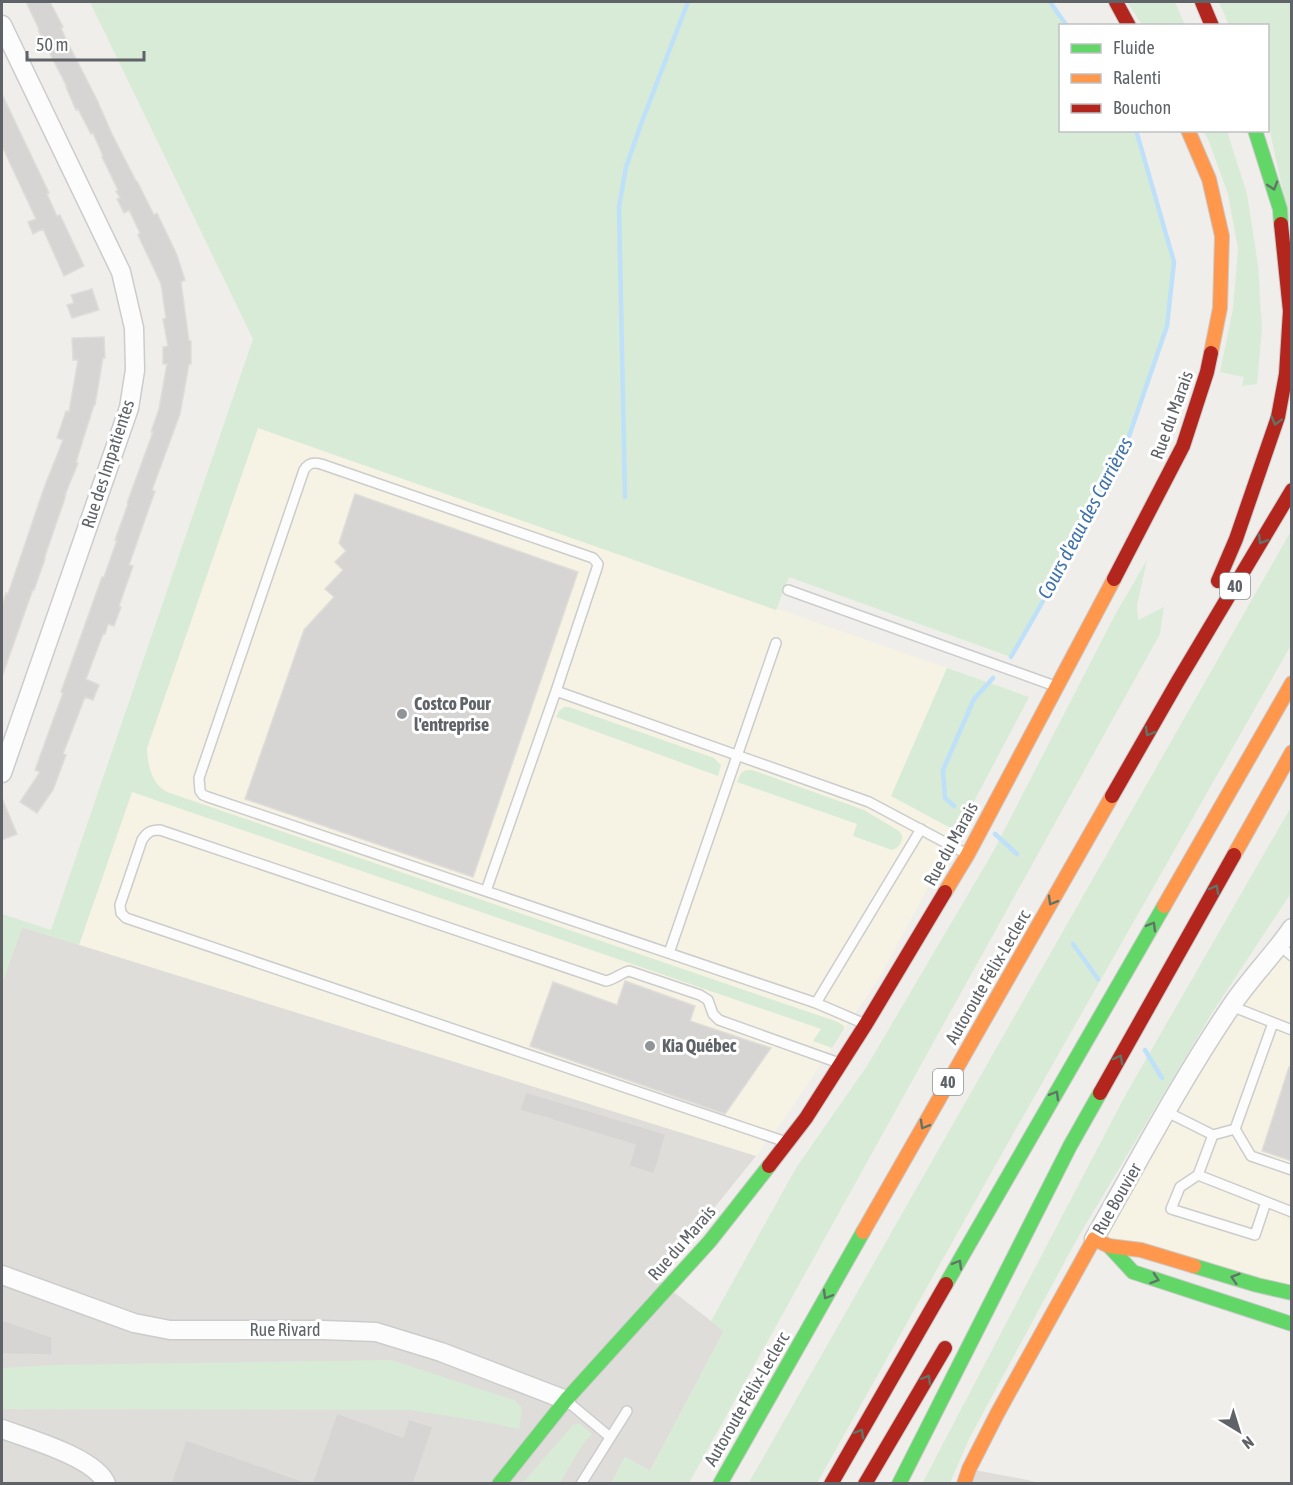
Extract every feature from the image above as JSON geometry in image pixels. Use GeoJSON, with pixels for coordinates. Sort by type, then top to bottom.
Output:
{"type":"FeatureCollection","features":[{"type":"Feature","properties":{"kind":"main road"},"geometry":{"type":"LineString","coordinates":[[1116,2],[1129,24]]}},
{"type":"Feature","properties":{"kind":"main road"},"geometry":{"type":"LineString","coordinates":[[1202,2],[1211,24]]}},
{"type":"Feature","properties":{"kind":"main road","name":"Rue du Marais"},"geometry":{"type":"LineString","coordinates":[[499,1484],[566,1400],[710,1242],[806,1118],[866,1024],[968,854],[1152,508],[1183,446],[1207,372],[1220,308],[1222,236],[1209,179],[1189,132]]}},
{"type":"Feature","properties":{"kind":"main road"},"geometry":{"type":"LineString","coordinates":[[1178,681],[1236,539],[1278,417],[1286,374],[1290,311],[1280,209],[1256,132]]}},
{"type":"Feature","properties":{"kind":"main road","name":"Autoroute Félix-Leclerc"},"geometry":{"type":"LineString","coordinates":[[720,1484],[1178,681],[1292,490]]}},
{"type":"Feature","properties":{"kind":"main road"},"geometry":{"type":"LineString","coordinates":[[831,1484],[1292,683]]}},
{"type":"Feature","properties":{"kind":"main road"},"geometry":{"type":"LineString","coordinates":[[898,1484],[1070,1146],[1292,752]]}},
{"type":"Feature","properties":{"kind":"main road"},"geometry":{"type":"LineString","coordinates":[[1001,1253],[1070,1146]]}},
{"type":"Feature","properties":{"kind":"main road"},"geometry":{"type":"LineString","coordinates":[[1102,1243],[1141,1250],[1257,1285],[1292,1293]]}},
{"type":"Feature","properties":{"kind":"main road"},"geometry":{"type":"LineString","coordinates":[[1102,1243],[1133,1272],[1292,1324]]}},
{"type":"Feature","properties":{"kind":"main road","name":"Rue Bouvier"},"geometry":{"type":"LineString","coordinates":[[964,1484],[969,1469],[997,1414],[1102,1243]]}},
{"type":"Feature","properties":{"kind":"main road"},"geometry":{"type":"LineString","coordinates":[[865,1484],[954,1333]]}},
{"type":"Feature","properties":{"kind":"street","name":"Rue des Impatientes"},"geometry":{"type":"LineString","coordinates":[[2,25],[121,272],[134,328],[135,370],[129,408],[2,774]]}},
{"type":"Feature","properties":{"kind":"street","name":"Rue Bouvier"},"geometry":{"type":"LineString","coordinates":[[1102,1243],[1167,1112],[1200,1054],[1231,1006],[1286,951],[1292,928]]}},
{"type":"Feature","properties":{"kind":"street","name":"Rue Rivard"},"geometry":{"type":"LineString","coordinates":[[2,1275],[134,1323],[170,1330],[376,1332],[441,1352],[566,1400]]}},
{"type":"Feature","properties":{"kind":"street"},"geometry":{"type":"LineString","coordinates":[[2,1429],[63,1451],[86,1463],[104,1479],[106,1484]]}},
{"type":"Feature","properties":{"kind":"lane"},"geometry":{"type":"LineString","coordinates":[[486,891],[598,564],[593,558],[321,464],[309,464],[306,466],[199,778],[200,791],[203,795],[816,1003],[866,1024]]}},
{"type":"Feature","properties":{"kind":"lane"},"geometry":{"type":"LineString","coordinates":[[788,590],[1057,687]]}},
{"type":"Feature","properties":{"kind":"lane"},"geometry":{"type":"LineString","coordinates":[[669,953],[776,643]]}},
{"type":"Feature","properties":{"kind":"lane"},"geometry":{"type":"LineString","coordinates":[[556,691],[869,802],[968,854]]}},
{"type":"Feature","properties":{"kind":"lane"},"geometry":{"type":"LineString","coordinates":[[816,1003],[921,829]]}},
{"type":"Feature","properties":{"kind":"lane"},"geometry":{"type":"LineString","coordinates":[[788,1142],[126,918],[121,913],[120,905],[142,840],[152,830],[159,830],[606,981],[629,971],[700,995],[708,1000],[712,1014],[719,1020],[841,1064]]}},
{"type":"Feature","properties":{"kind":"lane"},"geometry":{"type":"LineString","coordinates":[[1231,1006],[1292,1030]]}},
{"type":"Feature","properties":{"kind":"lane"},"geometry":{"type":"LineString","coordinates":[[1235,1129],[1274,1023]]}},
{"type":"Feature","properties":{"kind":"lane"},"geometry":{"type":"LineString","coordinates":[[1167,1112],[1214,1135],[1235,1129]]}},
{"type":"Feature","properties":{"kind":"lane"},"geometry":{"type":"LineString","coordinates":[[1235,1129],[1251,1156],[1292,1170]]}},
{"type":"Feature","properties":{"kind":"lane"},"geometry":{"type":"LineString","coordinates":[[1214,1135],[1198,1175],[1180,1187],[1171,1209],[1255,1235],[1266,1202]]}},
{"type":"Feature","properties":{"kind":"lane"},"geometry":{"type":"LineString","coordinates":[[1198,1175],[1292,1212]]}},
{"type":"Feature","properties":{"kind":"lane"},"geometry":{"type":"LineString","coordinates":[[566,1400],[610,1437]]}},
{"type":"Feature","properties":{"kind":"lane"},"geometry":{"type":"LineString","coordinates":[[581,1484],[627,1410]]}},
{"type":"Feature","properties":{"kind":"shaded area"},"geometry":{"type":"Polygon","coordinates":[[[258,428],[947,668],[892,796],[958,832],[879,978],[781,1123],[756,1156],[79,945],[258,428]]]}},
{"type":"Feature","properties":{"kind":"shaded area"},"geometry":{"type":"Polygon","coordinates":[[[22,927],[756,1156],[657,1279],[724,1331],[650,1471],[625,1457],[611,1484],[2,1483],[2,983],[22,927]]]}},
{"type":"Feature","properties":{"kind":"shaded area"},"geometry":{"type":"Polygon","coordinates":[[[1291,928],[1291,1293],[1094,1239],[1200,1054],[1291,928]]]}},
{"type":"Feature","properties":{"kind":"shaded area"},"geometry":{"type":"Polygon","coordinates":[[[969,1469],[1028,1480],[1039,1483],[964,1484],[969,1469]]]}},
{"type":"Feature","properties":{"kind":"green space"},"geometry":{"type":"Polygon","coordinates":[[[90,2],[1050,2],[1066,24],[1059,24],[1059,132],[1136,132],[1174,262],[1167,326],[1127,442],[1011,657],[789,577],[776,610],[258,428],[147,748],[151,773],[157,784],[167,792],[838,1022],[844,1026],[844,1029],[832,1048],[813,1041],[821,1029],[132,792],[79,945],[22,927],[2,983],[2,914],[51,930],[253,339],[90,2]]]}},
{"type":"Feature","properties":{"kind":"green space"},"geometry":{"type":"Polygon","coordinates":[[[1127,2],[1175,2],[1185,24],[1141,24],[1127,2]]]}},
{"type":"Feature","properties":{"kind":"green space"},"geometry":{"type":"Polygon","coordinates":[[[1219,2],[1291,2],[1291,230],[1269,127],[1269,24],[1229,24],[1219,2]]]}},
{"type":"Feature","properties":{"kind":"green space"},"geometry":{"type":"Polygon","coordinates":[[[1204,132],[1227,132],[1247,194],[1258,265],[1262,329],[1257,384],[1242,386],[1244,377],[1220,372],[1233,309],[1238,249],[1228,194],[1204,132]]]}},
{"type":"Feature","properties":{"kind":"green space"},"geometry":{"type":"Polygon","coordinates":[[[1291,531],[1291,645],[817,1483],[748,1484],[1291,531]]]}},
{"type":"Feature","properties":{"kind":"green space"},"geometry":{"type":"Polygon","coordinates":[[[1147,560],[1137,605],[1138,620],[1164,607],[1160,634],[689,1483],[611,1483],[625,1457],[650,1471],[724,1331],[711,1321],[796,1168],[867,1066],[993,852],[1116,613],[1147,560]]]}},
{"type":"Feature","properties":{"kind":"green space"},"geometry":{"type":"Polygon","coordinates":[[[947,668],[1029,697],[958,832],[891,796],[947,668]]]}},
{"type":"Feature","properties":{"kind":"green space"},"geometry":{"type":"Polygon","coordinates":[[[564,707],[714,758],[721,765],[718,776],[556,717],[564,707]]]}},
{"type":"Feature","properties":{"kind":"green space"},"geometry":{"type":"Polygon","coordinates":[[[752,770],[864,810],[899,831],[902,835],[901,842],[897,848],[892,850],[853,836],[857,824],[737,782],[741,773],[752,770]]]}},
{"type":"Feature","properties":{"kind":"green space"},"geometry":{"type":"Polygon","coordinates":[[[1291,807],[1291,893],[1212,1013],[1077,1239],[969,1439],[950,1483],[922,1484],[1126,1094],[1291,807]]]}},
{"type":"Feature","properties":{"kind":"green space"},"geometry":{"type":"Polygon","coordinates":[[[391,1360],[514,1400],[522,1408],[519,1429],[411,1410],[2,1409],[2,1368],[54,1365],[391,1360]]]}},
{"type":"Feature","properties":{"kind":"green space"},"geometry":{"type":"Polygon","coordinates":[[[579,1423],[592,1434],[582,1445],[560,1483],[523,1483],[573,1425],[579,1423]]]}},
{"type":"Feature","properties":{"kind":"building"},"geometry":{"type":"Polygon","coordinates":[[[26,2],[50,2],[112,134],[154,215],[157,213],[177,255],[185,280],[181,282],[189,341],[191,341],[191,364],[189,364],[180,414],[152,490],[155,491],[129,565],[133,566],[119,606],[121,607],[114,626],[108,624],[103,634],[86,679],[99,685],[93,700],[85,697],[63,754],[66,755],[53,790],[37,813],[20,802],[40,772],[35,770],[153,432],[151,432],[159,409],[167,364],[163,364],[163,347],[168,346],[163,319],[166,318],[161,284],[138,235],[140,233],[129,210],[124,213],[117,199],[120,198],[116,191],[118,190],[93,133],[91,134],[78,109],[76,110],[26,2]]]}},
{"type":"Feature","properties":{"kind":"building"},"geometry":{"type":"Polygon","coordinates":[[[2,94],[49,193],[47,194],[57,216],[60,215],[84,266],[64,276],[43,229],[33,234],[28,222],[36,219],[2,146],[2,94]]]}},
{"type":"Feature","properties":{"kind":"building"},"geometry":{"type":"Polygon","coordinates":[[[92,289],[99,310],[72,318],[67,305],[74,303],[71,295],[92,289]]]}},
{"type":"Feature","properties":{"kind":"building"},"geometry":{"type":"Polygon","coordinates":[[[104,337],[105,358],[103,358],[95,405],[76,462],[78,463],[2,674],[2,606],[63,440],[57,438],[66,411],[69,412],[78,360],[73,360],[72,338],[104,337]]]}},
{"type":"Feature","properties":{"kind":"building","name":"Costco Pour l'entreprise"},"geometry":{"type":"Polygon","coordinates":[[[355,494],[578,572],[473,877],[245,799],[304,630],[334,597],[325,589],[343,570],[335,562],[346,551],[339,543],[355,494]]]}},
{"type":"Feature","properties":{"kind":"building"},"geometry":{"type":"Polygon","coordinates":[[[2,798],[17,834],[2,840],[2,798]]]}},
{"type":"Feature","properties":{"kind":"building"},"geometry":{"type":"Polygon","coordinates":[[[625,981],[695,1006],[690,1021],[771,1048],[725,1114],[530,1046],[553,982],[617,1005],[625,981]]]}},
{"type":"Feature","properties":{"kind":"building"},"geometry":{"type":"Polygon","coordinates":[[[1289,1067],[1292,1068],[1292,1161],[1262,1151],[1289,1067]]]}},
{"type":"Feature","properties":{"kind":"building"},"geometry":{"type":"Polygon","coordinates":[[[526,1092],[666,1134],[654,1174],[629,1166],[635,1145],[520,1110],[526,1092]]]}},
{"type":"Feature","properties":{"kind":"building"},"geometry":{"type":"Polygon","coordinates":[[[2,1320],[52,1337],[52,1355],[2,1354],[2,1320]]]}},
{"type":"Feature","properties":{"kind":"building"},"geometry":{"type":"Polygon","coordinates":[[[337,1413],[403,1437],[409,1419],[433,1427],[413,1484],[312,1484],[337,1413]]]}},
{"type":"Feature","properties":{"kind":"building"},"geometry":{"type":"Polygon","coordinates":[[[186,1440],[305,1482],[305,1484],[171,1484],[186,1440]]]}},
{"type":"Feature","properties":{"kind":"waterway"},"geometry":{"type":"LineString","coordinates":[[625,497],[619,207],[626,167],[688,2]]}},
{"type":"Feature","properties":{"kind":"waterway","name":"Cours d'eau des Carrières"},"geometry":{"type":"LineString","coordinates":[[1050,2],[1066,24]]}},
{"type":"Feature","properties":{"kind":"waterway","name":"Cours d'eau des Carrières"},"geometry":{"type":"LineString","coordinates":[[1011,657],[1127,442],[1167,326],[1174,262],[1137,132]]}},
{"type":"Feature","properties":{"kind":"waterway","name":"Cours d'eau des Carrières"},"geometry":{"type":"LineString","coordinates":[[954,806],[945,798],[943,770],[974,699],[993,678]]}},
{"type":"Feature","properties":{"kind":"waterway","name":"Cours d'eau des Carrières"},"geometry":{"type":"LineString","coordinates":[[995,834],[1017,854]]}},
{"type":"Feature","properties":{"kind":"waterway","name":"Cours d'eau des Carrières"},"geometry":{"type":"LineString","coordinates":[[1073,944],[1098,979]]}},
{"type":"Feature","properties":{"kind":"waterway","name":"Cours d'eau des Carrières"},"geometry":{"type":"LineString","coordinates":[[1145,1050],[1162,1078]]}},
{"type":"Feature","properties":{"kind":"traffic: fast"},"geometry":{"type":"LineString","coordinates":[[1256,132],[1280,209],[1281,224]]}},
{"type":"Feature","properties":{"kind":"traffic: fast"},"geometry":{"type":"LineString","coordinates":[[946,1284],[1164,906]]}},
{"type":"Feature","properties":{"kind":"traffic: fast"},"geometry":{"type":"LineString","coordinates":[[899,1484],[1070,1146],[1100,1093]]}},
{"type":"Feature","properties":{"kind":"traffic: fast"},"geometry":{"type":"LineString","coordinates":[[499,1484],[566,1400],[710,1241],[769,1166]]}},
{"type":"Feature","properties":{"kind":"traffic: fast"},"geometry":{"type":"LineString","coordinates":[[720,1484],[863,1232]]}},
{"type":"Feature","properties":{"kind":"traffic: fast"},"geometry":{"type":"LineString","coordinates":[[1109,1246],[1133,1272],[1292,1324]]}},
{"type":"Feature","properties":{"kind":"traffic: fast"},"geometry":{"type":"LineString","coordinates":[[1194,1266],[1292,1293]]}},
{"type":"Feature","properties":{"kind":"traffic: slow"},"geometry":{"type":"LineString","coordinates":[[1189,132],[1209,179],[1222,236],[1220,308],[1211,353]]}},
{"type":"Feature","properties":{"kind":"traffic: slow"},"geometry":{"type":"LineString","coordinates":[[945,892],[968,854],[1114,579]]}},
{"type":"Feature","properties":{"kind":"traffic: slow"},"geometry":{"type":"LineString","coordinates":[[1164,906],[1292,683]]}},
{"type":"Feature","properties":{"kind":"traffic: slow"},"geometry":{"type":"LineString","coordinates":[[1234,855],[1292,752]]}},
{"type":"Feature","properties":{"kind":"traffic: slow"},"geometry":{"type":"LineString","coordinates":[[863,1232],[1112,796]]}},
{"type":"Feature","properties":{"kind":"traffic: slow"},"geometry":{"type":"LineString","coordinates":[[964,1484],[969,1469],[997,1414],[1094,1239],[1109,1246],[1141,1250],[1194,1266]]}},
{"type":"Feature","properties":{"kind":"traffic: jam"},"geometry":{"type":"LineString","coordinates":[[1116,2],[1128,24]]}},
{"type":"Feature","properties":{"kind":"traffic: jam"},"geometry":{"type":"LineString","coordinates":[[1202,2],[1211,24]]}},
{"type":"Feature","properties":{"kind":"traffic: jam"},"geometry":{"type":"LineString","coordinates":[[1218,581],[1236,539],[1278,417],[1286,374],[1290,311],[1281,224]]}},
{"type":"Feature","properties":{"kind":"traffic: jam"},"geometry":{"type":"LineString","coordinates":[[1114,579],[1183,446],[1211,353]]}},
{"type":"Feature","properties":{"kind":"traffic: jam"},"geometry":{"type":"LineString","coordinates":[[1112,796],[1292,490]]}},
{"type":"Feature","properties":{"kind":"traffic: jam"},"geometry":{"type":"LineString","coordinates":[[1100,1093],[1234,855]]}},
{"type":"Feature","properties":{"kind":"traffic: jam"},"geometry":{"type":"LineString","coordinates":[[769,1166],[806,1118],[866,1024],[945,892]]}},
{"type":"Feature","properties":{"kind":"traffic: jam"},"geometry":{"type":"LineString","coordinates":[[831,1484],[946,1284]]}},
{"type":"Feature","properties":{"kind":"traffic: jam"},"geometry":{"type":"LineString","coordinates":[[865,1484],[945,1348]]}},
{"type":"Feature","properties":{"kind":"place","name":"Costco Pour l'entreprise"},"geometry":{"type":"Point","coordinates":[402,714]}},
{"type":"Feature","properties":{"kind":"place","name":"Kia Québec"},"geometry":{"type":"Point","coordinates":[650,1046]}}]}
